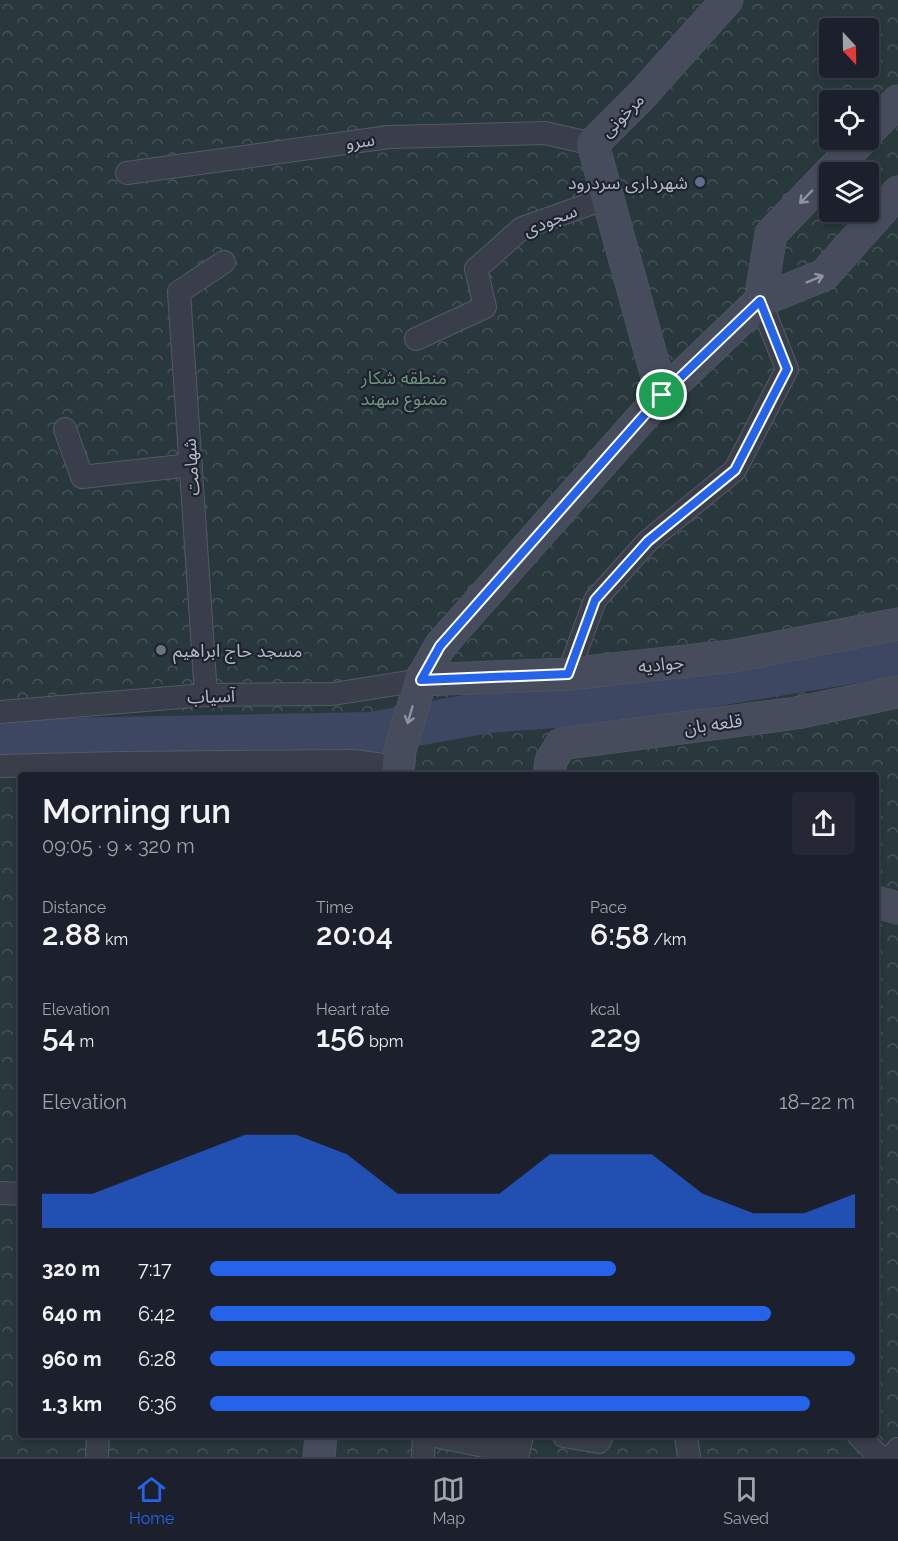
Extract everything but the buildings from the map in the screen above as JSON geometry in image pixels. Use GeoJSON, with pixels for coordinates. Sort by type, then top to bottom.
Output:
{"type":"FeatureCollection","features":[{"type":"Feature","properties":{"kind":"street","name":"مرخونی"},"geometry":{"type":"LineString","coordinates":[[662,395],[593,144],[642,95],[727,0]]}},
{"type":"Feature","properties":{"kind":"street"},"geometry":{"type":"LineString","coordinates":[[879,121],[898,101]]}},
{"type":"Feature","properties":{"kind":"street","name":"سرو"},"geometry":{"type":"LineString","coordinates":[[127,173],[389,137],[545,133],[593,144]]}},
{"type":"Feature","properties":{"kind":"street"},"geometry":{"type":"LineString","coordinates":[[568,674],[595,600],[648,541],[735,470],[787,369],[760,301],[771,234],[851,150]]}},
{"type":"Feature","properties":{"kind":"street"},"geometry":{"type":"LineString","coordinates":[[0,766],[122,769],[353,761],[399,764],[421,680],[440,646],[662,395],[760,301],[824,275],[898,192]]}},
{"type":"Feature","properties":{"kind":"street","name":"سجودی"},"geometry":{"type":"LineString","coordinates":[[416,339],[485,308],[476,269],[522,228],[607,198]]}},
{"type":"Feature","properties":{"kind":"street","name":"شهامت"},"geometry":{"type":"LineString","coordinates":[[206,695],[179,292],[224,262]]}},
{"type":"Feature","properties":{"kind":"street"},"geometry":{"type":"LineString","coordinates":[[65,429],[82,477],[191,465]]}},
{"type":"Feature","properties":{"kind":"street","name":"جوادیه"},"geometry":{"type":"LineString","coordinates":[[421,680],[568,674],[732,656],[898,624]]}},
{"type":"Feature","properties":{"kind":"street","name":"آسیاب"},"geometry":{"type":"LineString","coordinates":[[0,712],[206,695],[333,694],[421,680]]}},
{"type":"Feature","properties":{"kind":"street","name":"قلعه بان"},"geometry":{"type":"LineString","coordinates":[[550,772],[551,761],[561,744],[796,713],[898,692]]}},
{"type":"Feature","properties":{"kind":"street"},"geometry":{"type":"LineString","coordinates":[[879,903],[898,908]]}},
{"type":"Feature","properties":{"kind":"street"},"geometry":{"type":"LineString","coordinates":[[0,1192],[18,1194]]}},
{"type":"Feature","properties":{"kind":"street"},"geometry":{"type":"LineString","coordinates":[[97,1457],[98,1438]]}},
{"type":"Feature","properties":{"kind":"street"},"geometry":{"type":"LineString","coordinates":[[319,1457],[321,1438]]}},
{"type":"Feature","properties":{"kind":"street"},"geometry":{"type":"LineString","coordinates":[[423,1457],[424,1438]]}},
{"type":"Feature","properties":{"kind":"street"},"geometry":{"type":"LineString","coordinates":[[456,1438],[520,1444]]}},
{"type":"Feature","properties":{"kind":"street"},"geometry":{"type":"LineString","coordinates":[[576,1438],[600,1442],[601,1438]]}},
{"type":"Feature","properties":{"kind":"street"},"geometry":{"type":"LineString","coordinates":[[686,1438],[689,1457]]}},
{"type":"Feature","properties":{"kind":"street"},"geometry":{"type":"LineString","coordinates":[[861,1438],[880,1457]]}},
{"type":"Feature","properties":{"kind":"street"},"geometry":{"type":"LineString","coordinates":[[892,1457],[898,1449]]}},
{"type":"Feature","properties":{"kind":"green space","name":"منطقه شکار ممنوع سهند"},"geometry":{"type":"Polygon","coordinates":[[[0,0],[898,0],[898,1457],[0,1457],[0,0]]]}},
{"type":"Feature","properties":{"kind":"waterway"},"geometry":{"type":"LineString","coordinates":[[0,740],[371,733],[488,712],[609,703],[898,655]]}},
{"type":"Feature","properties":{"kind":"place","name":"شهرداری سردرود"},"geometry":{"type":"Point","coordinates":[700,182]}},
{"type":"Feature","properties":{"kind":"place","name":"مسجد حاج ابراهیم"},"geometry":{"type":"Point","coordinates":[161,650]}},
{"type":"Feature","properties":{"kind":"route"},"geometry":{"type":"LineString","coordinates":[[760,301],[787,369],[735,470],[648,541],[595,600],[568,674],[421,680],[440,646],[662,395],[760,301]]}}]}
